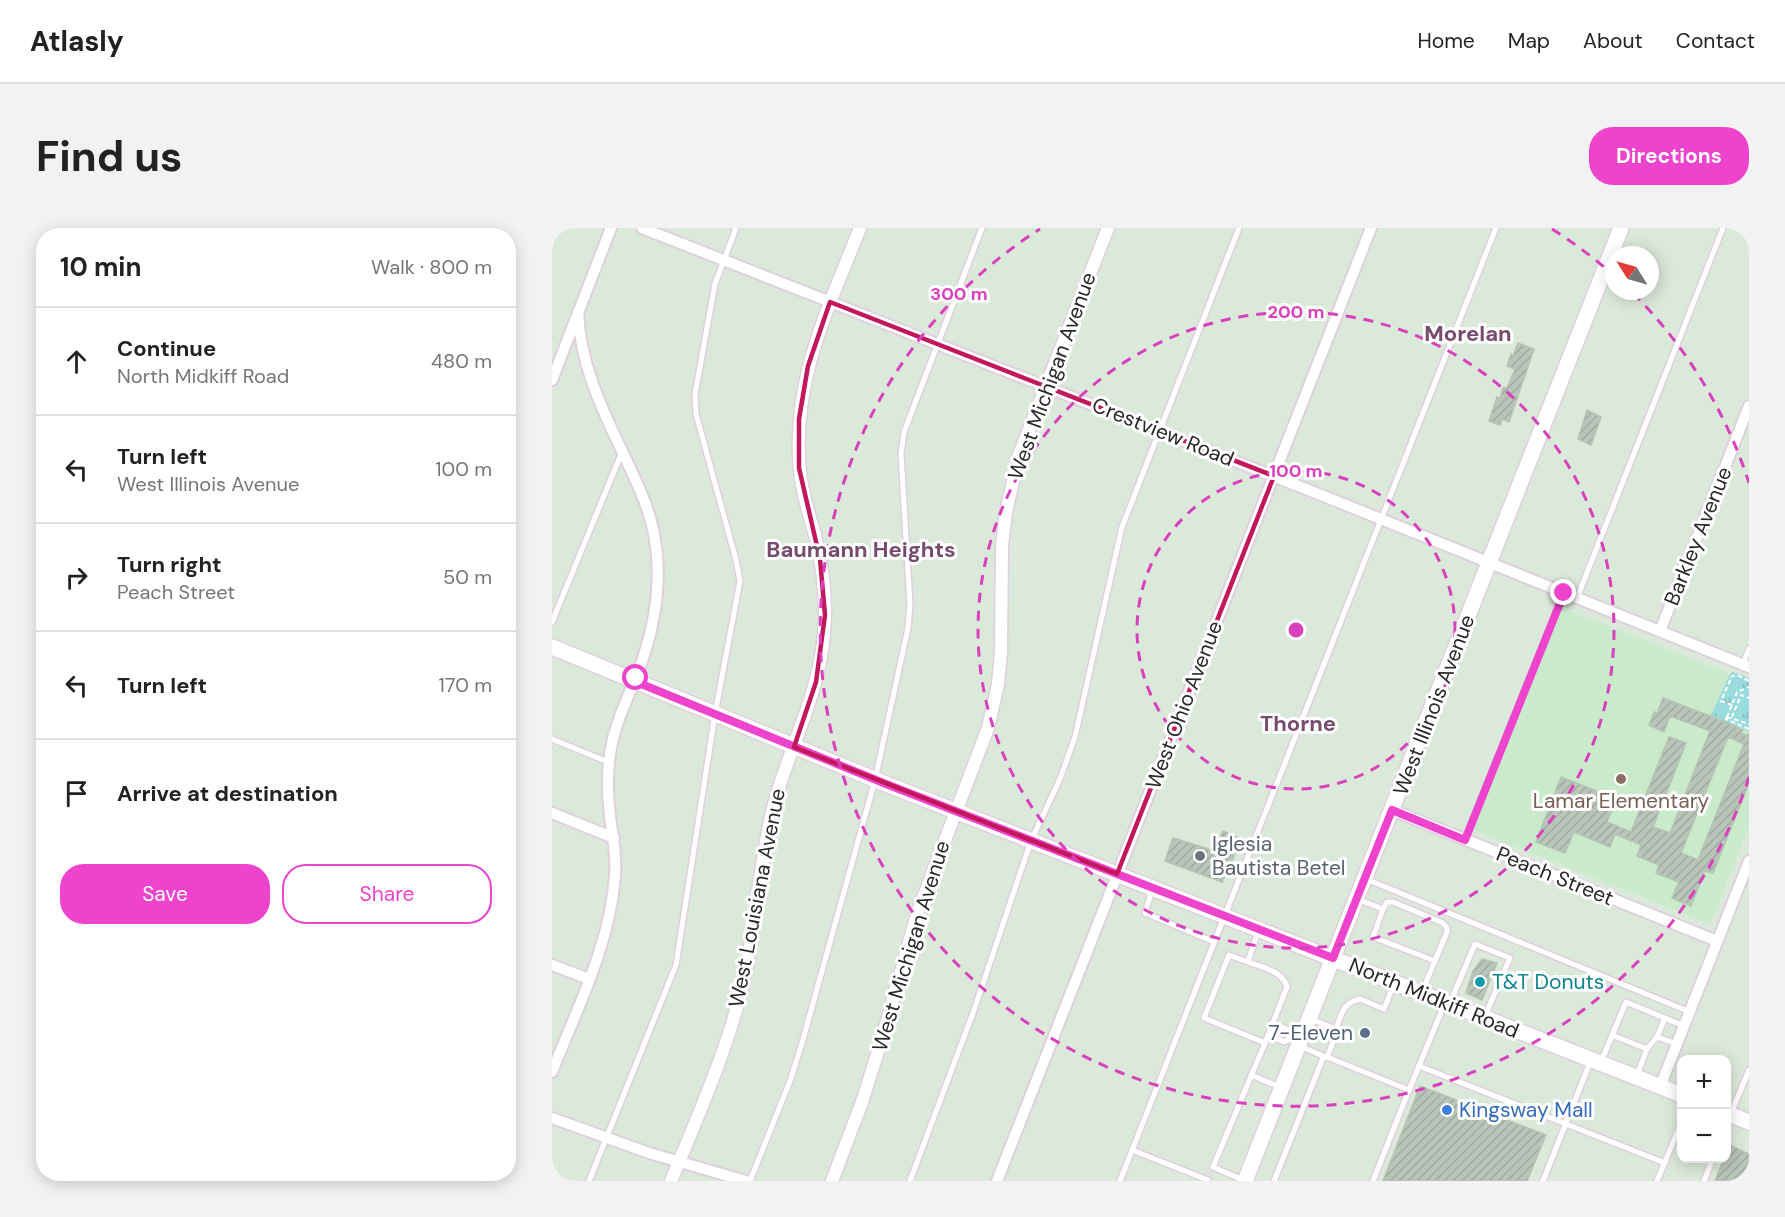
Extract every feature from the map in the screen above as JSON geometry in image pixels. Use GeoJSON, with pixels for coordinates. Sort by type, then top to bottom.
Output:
{"type":"FeatureCollection","features":[{"type":"Feature","properties":{"kind":"main road","name":"West Illinois Avenue"},"geometry":{"type":"LineString","coordinates":[[1245,1181],[1282,1088],[1297,1041],[1309,1019],[1365,879],[1621,228]]}},
{"type":"Feature","properties":{"kind":"main road","name":"North Midkiff Road"},"geometry":{"type":"LineString","coordinates":[[552,647],[875,780],[1677,1093]]}},
{"type":"Feature","properties":{"kind":"main road"},"geometry":{"type":"LineString","coordinates":[[1731,1119],[1749,1122]]}},
{"type":"Feature","properties":{"kind":"street"},"geometry":{"type":"LineString","coordinates":[[552,380],[611,228]]}},
{"type":"Feature","properties":{"kind":"street","name":"Crestview Road"},"geometry":{"type":"LineString","coordinates":[[642,228],[1274,476],[1746,666]]}},
{"type":"Feature","properties":{"kind":"street","name":"West Louisiana Avenue"},"geometry":{"type":"LineString","coordinates":[[671,1181],[724,1048],[741,992],[755,920],[768,830],[777,793],[816,682],[824,641],[825,615],[822,569],[815,535],[807,512],[799,468],[800,410],[808,366],[830,302],[860,228]]}},
{"type":"Feature","properties":{"kind":"street","name":"West Michigan Avenue"},"geometry":{"type":"LineString","coordinates":[[832,1181],[881,1042],[918,911],[988,728],[998,684],[1002,631],[1001,563],[1006,512],[1019,455],[1107,228]]}},
{"type":"Feature","properties":{"kind":"street","name":"West Ohio Avenue"},"geometry":{"type":"LineString","coordinates":[[997,1181],[1371,228]]}},
{"type":"Feature","properties":{"kind":"street"},"geometry":{"type":"LineString","coordinates":[[552,1072],[603,943],[612,906],[615,875],[614,838],[608,800],[610,763],[615,734],[644,655],[654,620],[658,588],[658,561],[650,515],[641,490],[591,382],[581,342],[579,312]]}},
{"type":"Feature","properties":{"kind":"street","name":"Barkley Avenue"},"geometry":{"type":"LineString","coordinates":[[1660,631],[1749,406]]}},
{"type":"Feature","properties":{"kind":"street","name":"Peach Street"},"geometry":{"type":"LineString","coordinates":[[1392,810],[1717,941]]}},
{"type":"Feature","properties":{"kind":"street"},"geometry":{"type":"LineString","coordinates":[[552,813],[614,838]]}},
{"type":"Feature","properties":{"kind":"street"},"geometry":{"type":"LineString","coordinates":[[1660,1087],[1749,861]]}},
{"type":"Feature","properties":{"kind":"street"},"geometry":{"type":"LineString","coordinates":[[552,965],[589,979]]}},
{"type":"Feature","properties":{"kind":"street"},"geometry":{"type":"LineString","coordinates":[[552,1118],[649,1152],[746,1181]]}},
{"type":"Feature","properties":{"kind":"lane"},"geometry":{"type":"LineString","coordinates":[[589,1181],[676,965],[715,714],[740,581],[696,414],[695,394],[715,284],[736,228]]}},
{"type":"Feature","properties":{"kind":"lane"},"geometry":{"type":"LineString","coordinates":[[750,1181],[790,1081],[802,1043],[875,780],[908,628],[910,604],[901,454],[904,432],[982,228]]}},
{"type":"Feature","properties":{"kind":"lane"},"geometry":{"type":"LineString","coordinates":[[910,1181],[973,1013],[1031,841],[1060,779],[1075,737],[1122,527],[1239,228]]}},
{"type":"Feature","properties":{"kind":"lane"},"geometry":{"type":"LineString","coordinates":[[1120,1181],[1496,228]]}},
{"type":"Feature","properties":{"kind":"lane"},"geometry":{"type":"LineString","coordinates":[[1577,598],[1723,228]]}},
{"type":"Feature","properties":{"kind":"lane"},"geometry":{"type":"LineString","coordinates":[[552,622],[622,451]]}},
{"type":"Feature","properties":{"kind":"lane"},"geometry":{"type":"LineString","coordinates":[[1465,840],[1564,593]]}},
{"type":"Feature","properties":{"kind":"lane"},"geometry":{"type":"LineString","coordinates":[[1746,666],[1749,649]]}},
{"type":"Feature","properties":{"kind":"lane"},"geometry":{"type":"LineString","coordinates":[[552,739],[610,763]]}},
{"type":"Feature","properties":{"kind":"lane"},"geometry":{"type":"LineString","coordinates":[[1365,879],[1690,1012]]}},
{"type":"Feature","properties":{"kind":"lane"},"geometry":{"type":"LineString","coordinates":[[1152,888],[1144,913],[1214,942]]}},
{"type":"Feature","properties":{"kind":"lane"},"geometry":{"type":"LineString","coordinates":[[1357,898],[1383,909]]}},
{"type":"Feature","properties":{"kind":"lane"},"geometry":{"type":"LineString","coordinates":[[1422,993],[1447,932],[1443,923],[1393,902],[1387,902],[1373,937],[1435,961]]}},
{"type":"Feature","properties":{"kind":"lane"},"geometry":{"type":"LineString","coordinates":[[1248,962],[1259,929]]}},
{"type":"Feature","properties":{"kind":"lane"},"geometry":{"type":"LineString","coordinates":[[1373,1181],[1419,1066],[1474,944],[1510,958],[1484,1018]]}},
{"type":"Feature","properties":{"kind":"lane"},"geometry":{"type":"LineString","coordinates":[[1132,1150],[1207,1180],[1265,1043],[1287,987],[1278,974],[1229,954],[1204,1018],[1265,1043]]}},
{"type":"Feature","properties":{"kind":"lane"},"geometry":{"type":"LineString","coordinates":[[1274,1181],[1338,1030],[1336,1029],[1345,1007],[1360,999],[1384,1009],[1395,982]]}},
{"type":"Feature","properties":{"kind":"lane"},"geometry":{"type":"LineString","coordinates":[[1542,1181],[1565,1124],[1612,1035],[1626,1002],[1684,1026]]}},
{"type":"Feature","properties":{"kind":"lane"},"geometry":{"type":"LineString","coordinates":[[1636,1078],[1647,1049],[1657,1037],[1665,1018]]}},
{"type":"Feature","properties":{"kind":"lane"},"geometry":{"type":"LineString","coordinates":[[1309,1019],[1336,1029]]}},
{"type":"Feature","properties":{"kind":"lane"},"geometry":{"type":"LineString","coordinates":[[1272,1023],[1287,1029],[1297,1041],[1326,1057],[1409,1090]]}},
{"type":"Feature","properties":{"kind":"lane"},"geometry":{"type":"LineString","coordinates":[[1268,1035],[1284,1042],[1297,1041]]}},
{"type":"Feature","properties":{"kind":"lane"},"geometry":{"type":"LineString","coordinates":[[1612,1035],[1647,1049]]}},
{"type":"Feature","properties":{"kind":"lane"},"geometry":{"type":"LineString","coordinates":[[1657,1037],[1677,1044]]}},
{"type":"Feature","properties":{"kind":"lane"},"geometry":{"type":"LineString","coordinates":[[1419,1066],[1665,1163]]}},
{"type":"Feature","properties":{"kind":"lane"},"geometry":{"type":"LineString","coordinates":[[1731,1111],[1749,1070]]}},
{"type":"Feature","properties":{"kind":"lane"},"geometry":{"type":"LineString","coordinates":[[1251,1075],[1282,1088]]}},
{"type":"Feature","properties":{"kind":"lane"},"geometry":{"type":"LineString","coordinates":[[1657,1181],[1677,1133]]}},
{"type":"Feature","properties":{"kind":"lane"},"geometry":{"type":"LineString","coordinates":[[1704,1181],[1711,1163]]}},
{"type":"Feature","properties":{"kind":"lane"},"geometry":{"type":"LineString","coordinates":[[1213,1167],[1245,1181]]}},
{"type":"Feature","properties":{"kind":"path"},"geometry":{"type":"LineString","coordinates":[[1732,705],[1721,701],[1732,676],[1737,675],[1749,681]]}},
{"type":"Feature","properties":{"kind":"path"},"geometry":{"type":"LineString","coordinates":[[1727,717],[1737,692],[1749,687]]}},
{"type":"Feature","properties":{"kind":"path"},"geometry":{"type":"LineString","coordinates":[[1732,717],[1741,695],[1749,698]]}},
{"type":"Feature","properties":{"kind":"path"},"geometry":{"type":"LineString","coordinates":[[1727,717],[1749,724]]}},
{"type":"Feature","properties":{"kind":"path"},"geometry":{"type":"LineString","coordinates":[[1727,717],[1726,719],[1749,729]]}},
{"type":"Feature","properties":{"kind":"highlighted area"},"geometry":{"type":"Polygon","coordinates":[[[830,302],[1274,476],[1117,874],[794,747],[816,682],[825,615],[820,559],[799,468],[799,419],[808,366],[830,302]]]}},
{"type":"Feature","properties":{"kind":"shaded area","name":"Lamar Elementary"},"geometry":{"type":"Polygon","coordinates":[[[1562,608],[1730,674],[1711,715],[1749,731],[1749,827],[1710,924],[1473,830],[1562,608]]]}},
{"type":"Feature","properties":{"kind":"green space"},"geometry":{"type":"Polygon","coordinates":[[[1733,672],[1749,678],[1749,731],[1711,715],[1733,672]]]}},
{"type":"Feature","properties":{"kind":"building"},"geometry":{"type":"Polygon","coordinates":[[[1518,343],[1534,349],[1509,422],[1502,419],[1500,425],[1489,421],[1497,397],[1500,398],[1503,388],[1507,388],[1515,369],[1507,366],[1518,343]]]}},
{"type":"Feature","properties":{"kind":"building"},"geometry":{"type":"Polygon","coordinates":[[[1587,410],[1601,417],[1591,445],[1578,439],[1587,410]]]}},
{"type":"Feature","properties":{"kind":"building"},"geometry":{"type":"Polygon","coordinates":[[[1663,698],[1728,723],[1743,730],[1741,733],[1747,736],[1749,733],[1749,783],[1713,873],[1705,871],[1691,906],[1672,898],[1679,882],[1656,873],[1659,865],[1637,856],[1641,845],[1615,834],[1610,847],[1574,832],[1565,853],[1536,842],[1561,777],[1617,799],[1607,822],[1631,832],[1669,737],[1686,743],[1653,827],[1670,833],[1710,731],[1670,716],[1664,732],[1649,725],[1654,712],[1657,713],[1663,698]],[[1728,737],[1681,853],[1698,860],[1744,744],[1728,737]]]}},
{"type":"Feature","properties":{"kind":"building","name":"Iglesia Bautista Betel"},"geometry":{"type":"Polygon","coordinates":[[[1223,831],[1242,839],[1222,882],[1165,861],[1173,838],[1215,851],[1223,831]]]}},
{"type":"Feature","properties":{"kind":"building","name":"T&T Donuts"},"geometry":{"type":"Polygon","coordinates":[[[1482,959],[1497,963],[1482,1000],[1466,993],[1473,971],[1482,959]]]}},
{"type":"Feature","properties":{"kind":"building","name":"Kingsway Mall"},"geometry":{"type":"Polygon","coordinates":[[[1420,1086],[1546,1135],[1527,1181],[1383,1181],[1420,1086]]]}},
{"type":"Feature","properties":{"kind":"building"},"geometry":{"type":"Polygon","coordinates":[[[1731,1146],[1749,1154],[1749,1181],[1715,1181],[1722,1163],[1731,1163],[1731,1146]]]}},
{"type":"Feature","properties":{"kind":"place","name":"Lamar Elementary"},"geometry":{"type":"Point","coordinates":[1621,779]}},
{"type":"Feature","properties":{"kind":"place","name":"Iglesia Bautista Betel"},"geometry":{"type":"Point","coordinates":[1200,856]}},
{"type":"Feature","properties":{"kind":"place","name":"T&T Donuts"},"geometry":{"type":"Point","coordinates":[1480,982]}},
{"type":"Feature","properties":{"kind":"place","name":"7-Eleven"},"geometry":{"type":"Point","coordinates":[1365,1033]}},
{"type":"Feature","properties":{"kind":"place","name":"Kingsway Mall"},"geometry":{"type":"Point","coordinates":[1447,1110]}},
{"type":"Feature","properties":{"kind":"district","name":"Morelan"},"geometry":{"type":"Point","coordinates":[1468,333]}},
{"type":"Feature","properties":{"kind":"district","name":"Baumann Heights"},"geometry":{"type":"Point","coordinates":[861,549]}},
{"type":"Feature","properties":{"kind":"district","name":"Thorne"},"geometry":{"type":"Point","coordinates":[1298,723]}},
{"type":"Feature","properties":{"kind":"route"},"geometry":{"type":"LineString","coordinates":[[636,678],[634,681],[886,784],[1333,958],[1392,810],[1465,840],[1564,593]]}}]}
